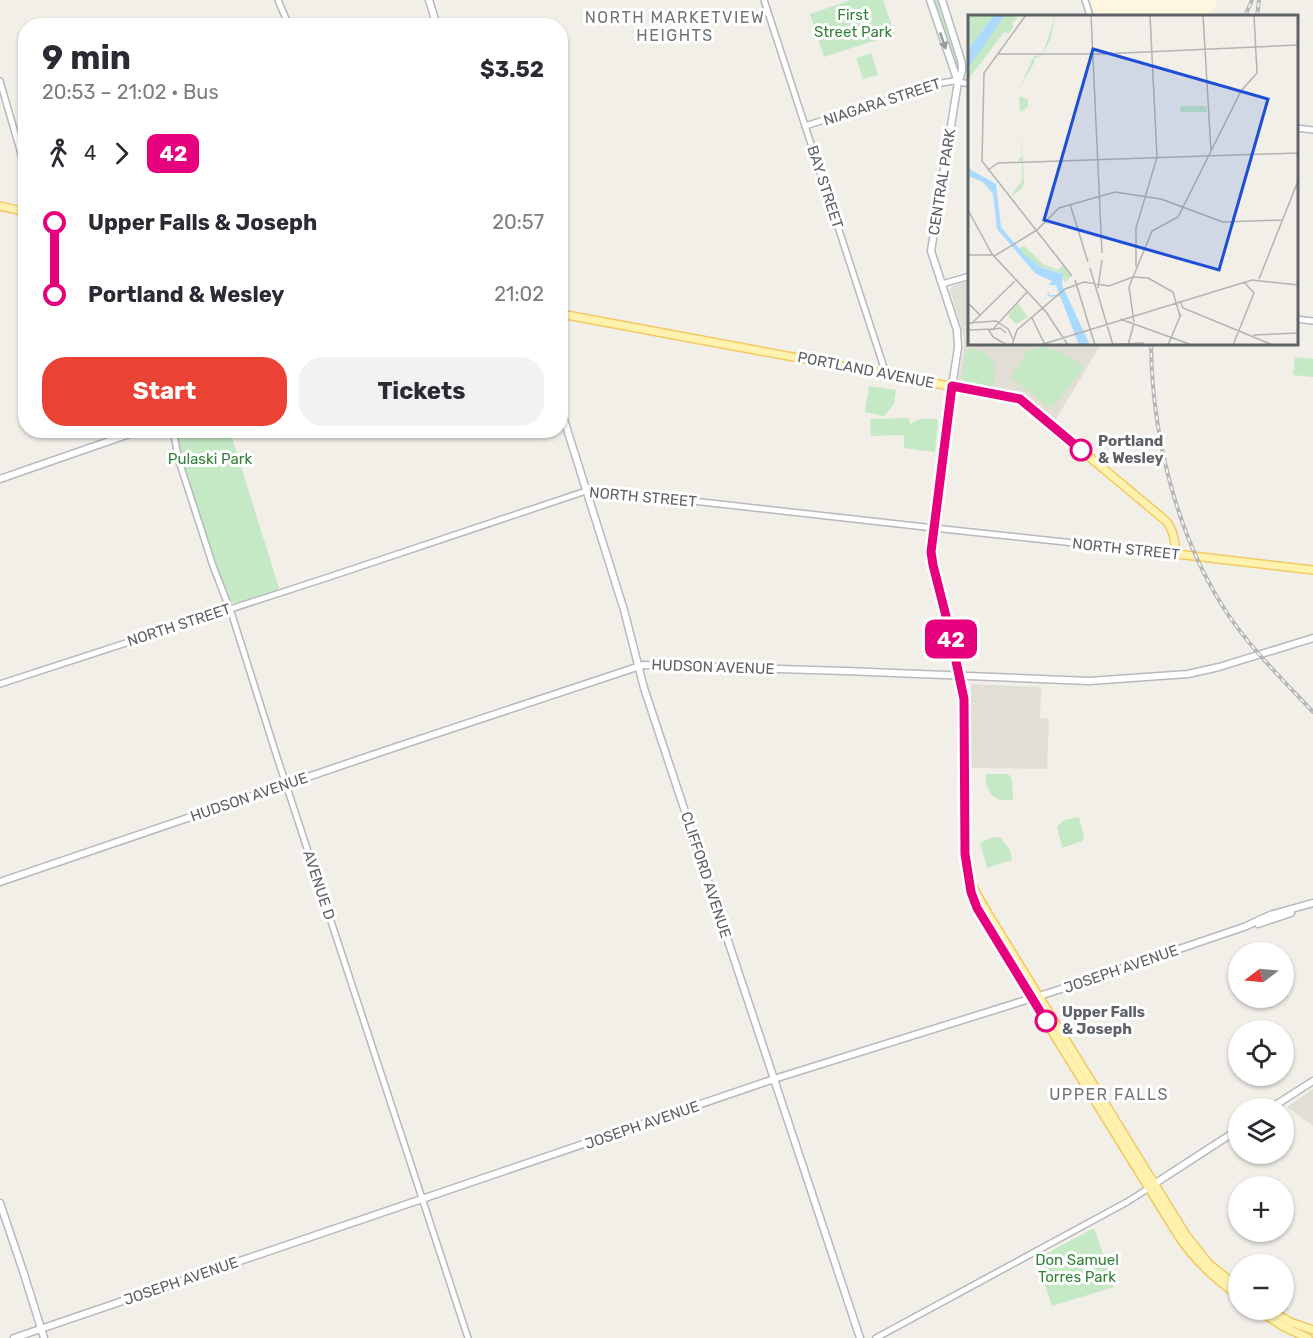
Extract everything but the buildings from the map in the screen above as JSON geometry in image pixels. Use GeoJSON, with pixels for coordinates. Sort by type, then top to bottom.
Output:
{"type":"FeatureCollection","features":[{"type":"Feature","properties":{"kind":"main road"},"geometry":{"type":"LineString","coordinates":[[429,0],[435,18]]}},
{"type":"Feature","properties":{"kind":"main road","name":"CENTRAL PARK"},"geometry":{"type":"LineString","coordinates":[[930,0],[958,82]]}},
{"type":"Feature","properties":{"kind":"main road","name":"CENTRAL PARK"},"geometry":{"type":"LineString","coordinates":[[942,0],[961,60],[962,72],[958,82],[931,250],[958,336],[952,386]]}},
{"type":"Feature","properties":{"kind":"main road"},"geometry":{"type":"LineString","coordinates":[[0,206],[18,210]]}},
{"type":"Feature","properties":{"kind":"main road","name":"PORTLAND AVENUE"},"geometry":{"type":"LineString","coordinates":[[568,315],[1020,399],[1166,521],[1174,537],[1176,554]]}},
{"type":"Feature","properties":{"kind":"main road"},"geometry":{"type":"LineString","coordinates":[[952,386],[931,550],[960,676],[965,711],[965,854],[970,882],[1035,997],[1151,1186],[1178,1235],[1192,1256],[1228,1288]]}},
{"type":"Feature","properties":{"kind":"main road","name":"CLIFFORD AVENUE"},"geometry":{"type":"LineString","coordinates":[[568,432],[626,616],[638,666],[860,1338]]}},
{"type":"Feature","properties":{"kind":"main road"},"geometry":{"type":"LineString","coordinates":[[0,478],[118,438]]}},
{"type":"Feature","properties":{"kind":"main road","name":"NORTH STREET"},"geometry":{"type":"LineString","coordinates":[[1176,554],[1313,570]]}},
{"type":"Feature","properties":{"kind":"main road","name":"HUDSON AVENUE"},"geometry":{"type":"LineString","coordinates":[[0,882],[645,664],[1089,681],[1188,674],[1219,667],[1313,638]]}},
{"type":"Feature","properties":{"kind":"main road","name":"JOSEPH AVENUE"},"geometry":{"type":"LineString","coordinates":[[14,1338],[774,1079],[1035,997],[1244,927],[1270,915],[1313,903]]}},
{"type":"Feature","properties":{"kind":"main road"},"geometry":{"type":"LineString","coordinates":[[1287,1098],[1313,1081]]}},
{"type":"Feature","properties":{"kind":"main road"},"geometry":{"type":"LineString","coordinates":[[1151,1186],[1228,1136]]}},
{"type":"Feature","properties":{"kind":"main road"},"geometry":{"type":"LineString","coordinates":[[1151,1186],[1195,1247],[1228,1279]]}},
{"type":"Feature","properties":{"kind":"main road"},"geometry":{"type":"LineString","coordinates":[[0,1203],[44,1338]]}},
{"type":"Feature","properties":{"kind":"main road"},"geometry":{"type":"LineString","coordinates":[[1272,1320],[1284,1328],[1308,1338]]}},
{"type":"Feature","properties":{"kind":"main road"},"geometry":{"type":"LineString","coordinates":[[1287,1320],[1313,1330]]}},
{"type":"Feature","properties":{"kind":"street"},"geometry":{"type":"LineString","coordinates":[[278,0],[286,18]]}},
{"type":"Feature","properties":{"kind":"street","name":"BAY STREET"},"geometry":{"type":"LineString","coordinates":[[764,0],[886,374]]}},
{"type":"Feature","properties":{"kind":"street"},"geometry":{"type":"LineString","coordinates":[[1085,0],[1090,15]]}},
{"type":"Feature","properties":{"kind":"street"},"geometry":{"type":"LineString","coordinates":[[0,81],[18,143]]}},
{"type":"Feature","properties":{"kind":"street"},"geometry":{"type":"LineString","coordinates":[[958,82],[968,84]]}},
{"type":"Feature","properties":{"kind":"street","name":"NIAGARA STREET"},"geometry":{"type":"LineString","coordinates":[[806,126],[942,83],[958,82]]}},
{"type":"Feature","properties":{"kind":"street"},"geometry":{"type":"LineString","coordinates":[[1298,128],[1313,130]]}},
{"type":"Feature","properties":{"kind":"street"},"geometry":{"type":"LineString","coordinates":[[942,284],[968,276]]}},
{"type":"Feature","properties":{"kind":"street"},"geometry":{"type":"LineString","coordinates":[[1298,318],[1313,321]]}},
{"type":"Feature","properties":{"kind":"street","name":"AVENUE D"},"geometry":{"type":"LineString","coordinates":[[175,438],[179,461],[209,556],[230,609],[468,1338]]}},
{"type":"Feature","properties":{"kind":"street","name":"NORTH STREET"},"geometry":{"type":"LineString","coordinates":[[0,684],[342,573],[586,490],[1176,554]]}},
{"type":"Feature","properties":{"kind":"street"},"geometry":{"type":"LineString","coordinates":[[876,1338],[1127,1202],[1151,1186]]}},
{"type":"Feature","properties":{"kind":"shaded area"},"geometry":{"type":"Polygon","coordinates":[[[1090,0],[1218,0],[1210,15],[1095,15],[1090,0]]]}},
{"type":"Feature","properties":{"kind":"shaded area"},"geometry":{"type":"Polygon","coordinates":[[[968,282],[968,345],[1100,345],[1055,421],[1024,396],[961,383],[958,380],[964,339],[950,290],[953,286],[968,282]]]}},
{"type":"Feature","properties":{"kind":"shaded area"},"geometry":{"type":"Polygon","coordinates":[[[971,684],[1041,687],[1040,718],[1049,719],[1047,769],[971,768],[971,684]]]}},
{"type":"Feature","properties":{"kind":"shaded area"},"geometry":{"type":"Polygon","coordinates":[[[1313,1089],[1313,1126],[1294,1112],[1294,1102],[1313,1089]]]}},
{"type":"Feature","properties":{"kind":"green space","name":"First Street Park"},"geometry":{"type":"Polygon","coordinates":[[[851,0],[883,0],[895,34],[824,57],[810,14],[851,0]]]}},
{"type":"Feature","properties":{"kind":"green space"},"geometry":{"type":"Polygon","coordinates":[[[932,0],[940,0],[958,57],[958,74],[932,0]]]}},
{"type":"Feature","properties":{"kind":"green space"},"geometry":{"type":"Polygon","coordinates":[[[871,53],[878,75],[863,79],[856,58],[871,53]]]}},
{"type":"Feature","properties":{"kind":"green space"},"geometry":{"type":"Polygon","coordinates":[[[1045,347],[1067,355],[1084,367],[1055,405],[1046,406],[1011,377],[1028,350],[1045,347]]]}},
{"type":"Feature","properties":{"kind":"green space"},"geometry":{"type":"Polygon","coordinates":[[[967,348],[983,352],[991,359],[995,370],[994,386],[966,383],[962,377],[967,348]]]}},
{"type":"Feature","properties":{"kind":"green space"},"geometry":{"type":"Polygon","coordinates":[[[1295,357],[1313,359],[1313,377],[1293,375],[1295,357]]]}},
{"type":"Feature","properties":{"kind":"green space"},"geometry":{"type":"Polygon","coordinates":[[[869,386],[896,390],[894,404],[884,416],[865,412],[869,386]]]}},
{"type":"Feature","properties":{"kind":"green space"},"geometry":{"type":"Polygon","coordinates":[[[909,418],[910,425],[923,419],[938,420],[935,452],[904,448],[904,435],[871,436],[870,419],[909,418]]]}},
{"type":"Feature","properties":{"kind":"green space","name":"Pulaski Park"},"geometry":{"type":"Polygon","coordinates":[[[178,438],[232,438],[278,590],[236,603],[231,602],[198,516],[178,438]]]}},
{"type":"Feature","properties":{"kind":"green space"},"geometry":{"type":"Polygon","coordinates":[[[986,774],[1008,774],[1012,779],[1013,800],[1000,800],[991,795],[986,784],[986,774]]]}},
{"type":"Feature","properties":{"kind":"green space"},"geometry":{"type":"Polygon","coordinates":[[[1079,817],[1084,837],[1082,841],[1062,848],[1057,827],[1064,820],[1079,817]]]}},
{"type":"Feature","properties":{"kind":"green space"},"geometry":{"type":"Polygon","coordinates":[[[993,837],[1001,838],[1010,850],[1012,860],[987,868],[980,843],[993,837]]]}},
{"type":"Feature","properties":{"kind":"green space","name":"Don Samuel Torres Park"},"geometry":{"type":"Polygon","coordinates":[[[1094,1228],[1114,1287],[1052,1306],[1038,1258],[1094,1228]]]}},
{"type":"Feature","properties":{"kind":"railway"},"geometry":{"type":"LineString","coordinates":[[1245,15],[1252,0]]}},
{"type":"Feature","properties":{"kind":"railway"},"geometry":{"type":"LineString","coordinates":[[1257,15],[1259,0]]}},
{"type":"Feature","properties":{"kind":"railway"},"geometry":{"type":"LineString","coordinates":[[1151,345],[1156,414],[1162,450],[1171,486],[1195,554],[1211,586],[1238,629],[1269,666],[1313,712]]}},
{"type":"Feature","properties":{"kind":"bus line","name":"42"},"geometry":{"type":"LineString","coordinates":[[1046,1021],[977,908],[971,892],[965,854],[966,717],[964,699],[931,552],[952,386],[1020,399],[1081,450]]}},
{"type":"Feature","properties":{"kind":"place","name":"Portland & Wesley"},"geometry":{"type":"Point","coordinates":[1081,450]}},
{"type":"Feature","properties":{"kind":"place","name":"Upper Falls & Joseph"},"geometry":{"type":"Point","coordinates":[1046,1021]}},
{"type":"Feature","properties":{"kind":"district","name":"NORTH MARKETVIEW HEIGHTS"},"geometry":{"type":"Point","coordinates":[675,26]}},
{"type":"Feature","properties":{"kind":"district","name":"UPPER FALLS"},"geometry":{"type":"Point","coordinates":[1109,1094]}}]}
